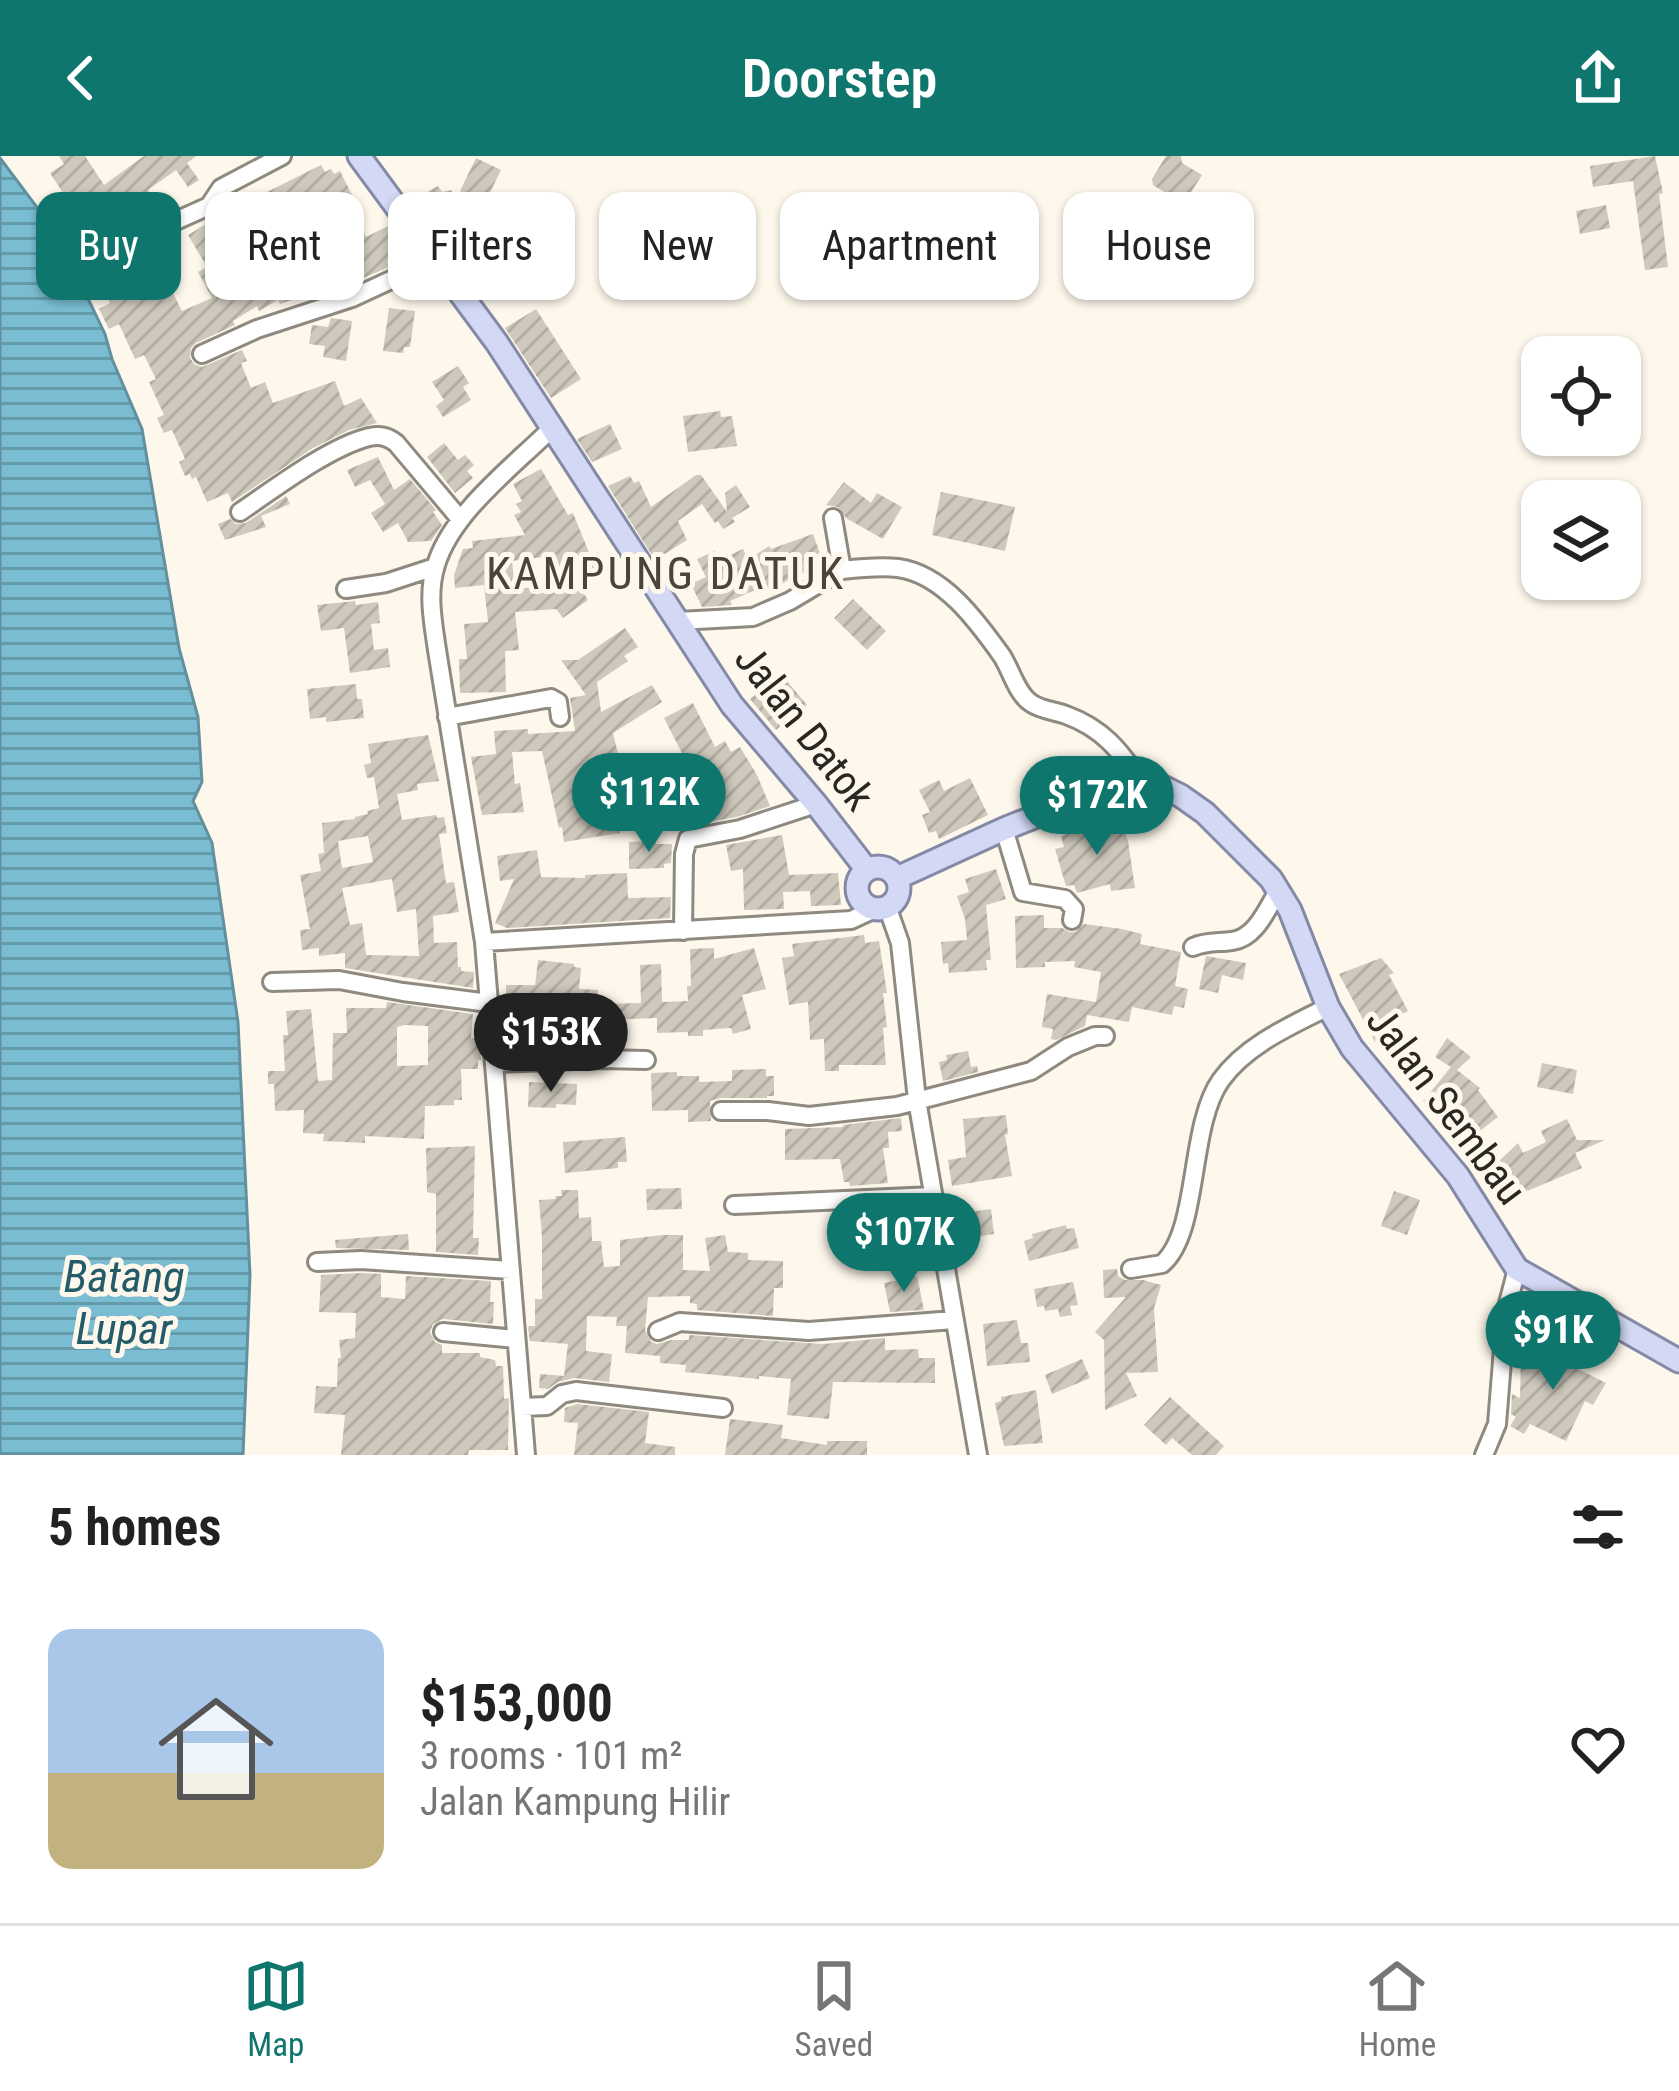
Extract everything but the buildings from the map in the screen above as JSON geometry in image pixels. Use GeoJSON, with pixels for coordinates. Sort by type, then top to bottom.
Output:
{"type":"FeatureCollection","features":[{"type":"Feature","properties":{"kind":"main road","name":"Jalan Datok"},"geometry":{"type":"LineString","coordinates":[[359,156],[388,196]]}},
{"type":"Feature","properties":{"kind":"main road","name":"Jalan Datok"},"geometry":{"type":"LineString","coordinates":[[464,300],[732,705],[867,871]]}},
{"type":"Feature","properties":{"kind":"main road"},"geometry":{"type":"LineString","coordinates":[[897,878],[1104,789],[1141,782]]}},
{"type":"Feature","properties":{"kind":"main road","name":"Jalan Sembau"},"geometry":{"type":"LineString","coordinates":[[1141,782],[1159,785],[1205,813],[1270,879],[1291,910],[1328,1007],[1371,1074],[1458,1176],[1517,1269],[1679,1361]]}},
{"type":"Feature","properties":{"kind":"main road"},"geometry":{"type":"LineString","coordinates":[[880,867],[897,878],[896,899],[882,907],[866,905],[858,894],[858,881],[867,871],[880,867]]}},
{"type":"Feature","properties":{"kind":"street"},"geometry":{"type":"LineString","coordinates":[[181,218],[208,206],[221,188],[282,156]]}},
{"type":"Feature","properties":{"kind":"street"},"geometry":{"type":"LineString","coordinates":[[202,354],[256,329],[388,281]]}},
{"type":"Feature","properties":{"kind":"street"},"geometry":{"type":"LineString","coordinates":[[526,1455],[484,942],[431,613],[435,567],[460,519],[552,428]]}},
{"type":"Feature","properties":{"kind":"street"},"geometry":{"type":"LineString","coordinates":[[240,512],[329,455],[369,437],[384,436],[396,443],[460,519]]}},
{"type":"Feature","properties":{"kind":"street"},"geometry":{"type":"LineString","coordinates":[[833,518],[842,570]]}},
{"type":"Feature","properties":{"kind":"street"},"geometry":{"type":"LineString","coordinates":[[346,590],[435,567]]}},
{"type":"Feature","properties":{"kind":"street"},"geometry":{"type":"LineString","coordinates":[[678,621],[731,620],[769,612],[842,570],[898,568],[924,575],[973,619],[1003,658],[1026,700],[1104,734],[1141,782]]}},
{"type":"Feature","properties":{"kind":"street"},"geometry":{"type":"LineString","coordinates":[[447,717],[551,698],[558,702],[560,717]]}},
{"type":"Feature","properties":{"kind":"street"},"geometry":{"type":"LineString","coordinates":[[683,931],[688,839],[740,829],[816,803]]}},
{"type":"Feature","properties":{"kind":"street"},"geometry":{"type":"LineString","coordinates":[[1004,830],[1023,892],[1065,899],[1074,909],[1072,920]]}},
{"type":"Feature","properties":{"kind":"street"},"geometry":{"type":"LineString","coordinates":[[1192,947],[1250,934],[1278,891]]}},
{"type":"Feature","properties":{"kind":"street"},"geometry":{"type":"LineString","coordinates":[[484,942],[851,920],[882,907],[900,943],[917,1100],[978,1455]]}},
{"type":"Feature","properties":{"kind":"street"},"geometry":{"type":"LineString","coordinates":[[272,982],[339,980],[489,1003]]}},
{"type":"Feature","properties":{"kind":"street"},"geometry":{"type":"LineString","coordinates":[[1131,1269],[1162,1264],[1178,1244],[1205,1113],[1219,1083],[1281,1030],[1328,1007]]}},
{"type":"Feature","properties":{"kind":"street"},"geometry":{"type":"LineString","coordinates":[[721,1111],[829,1115],[917,1100],[1031,1071],[1068,1047],[1105,1036]]}},
{"type":"Feature","properties":{"kind":"street"},"geometry":{"type":"LineString","coordinates":[[494,1063],[646,1060]]}},
{"type":"Feature","properties":{"kind":"street"},"geometry":{"type":"LineString","coordinates":[[734,1205],[933,1196]]}},
{"type":"Feature","properties":{"kind":"street"},"geometry":{"type":"LineString","coordinates":[[317,1262],[361,1260],[511,1270]]}},
{"type":"Feature","properties":{"kind":"street"},"geometry":{"type":"LineString","coordinates":[[1484,1455],[1497,1424],[1506,1311],[1517,1269]]}},
{"type":"Feature","properties":{"kind":"street"},"geometry":{"type":"LineString","coordinates":[[658,1331],[680,1322],[809,1331],[954,1320]]}},
{"type":"Feature","properties":{"kind":"street"},"geometry":{"type":"LineString","coordinates":[[443,1332],[516,1339]]}},
{"type":"Feature","properties":{"kind":"street"},"geometry":{"type":"LineString","coordinates":[[522,1407],[547,1406],[562,1394],[576,1391],[723,1408]]}},
{"type":"Feature","properties":{"kind":"water","name":"Batang Lupar"},"geometry":{"type":"Polygon","coordinates":[[[0,158],[36,206],[36,300],[89,300],[142,429],[179,648],[198,717],[202,782],[193,801],[212,843],[238,1022],[250,1275],[243,1455],[0,1455],[0,158]]]}},
{"type":"Feature","properties":{"kind":"district","name":"KAMPUNG DATUK"},"geometry":{"type":"Point","coordinates":[666,573]}}]}
